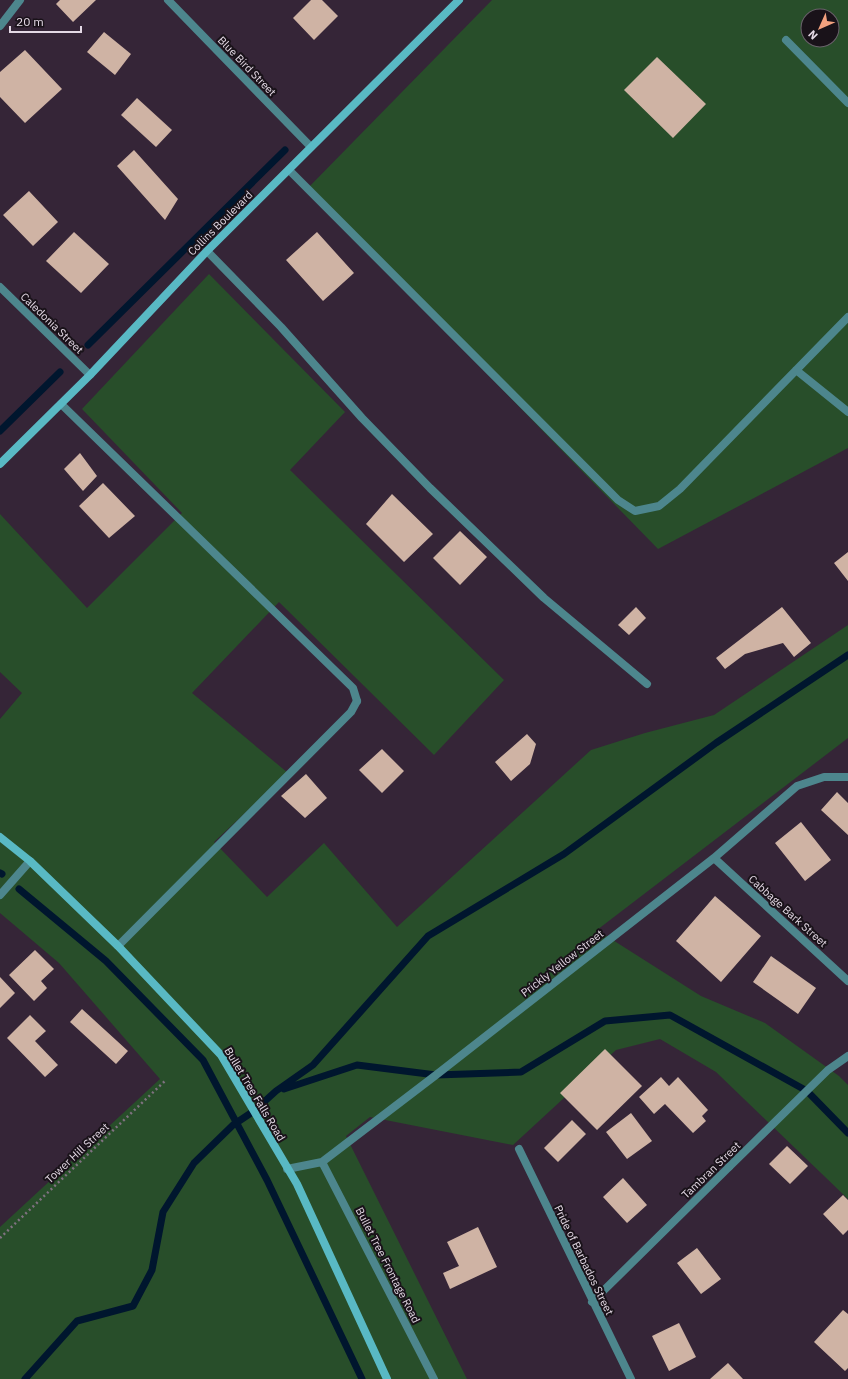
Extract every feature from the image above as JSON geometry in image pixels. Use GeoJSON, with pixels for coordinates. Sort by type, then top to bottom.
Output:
{"type":"FeatureCollection","features":[{"type":"Feature","properties":{"kind":"main road","name":"Collins Boulevard"},"geometry":{"type":"LineString","coordinates":[[0,464],[90,375],[207,251],[459,0]]}},
{"type":"Feature","properties":{"kind":"main road","name":"Bullet Tree Falls Road"},"geometry":{"type":"LineString","coordinates":[[0,837],[30,861],[118,946],[221,1055],[297,1184],[387,1379]]}},
{"type":"Feature","properties":{"kind":"street"},"geometry":{"type":"LineString","coordinates":[[0,26],[20,0]]}},
{"type":"Feature","properties":{"kind":"street","name":"Blue Bird Street"},"geometry":{"type":"LineString","coordinates":[[168,0],[311,147]]}},
{"type":"Feature","properties":{"kind":"street"},"geometry":{"type":"LineString","coordinates":[[786,40],[848,103]]}},
{"type":"Feature","properties":{"kind":"street"},"geometry":{"type":"LineString","coordinates":[[289,170],[618,500],[635,511],[659,506],[680,489],[848,317]]}},
{"type":"Feature","properties":{"kind":"street"},"geometry":{"type":"LineString","coordinates":[[207,251],[281,328],[362,418],[430,488],[544,598],[647,684]]}},
{"type":"Feature","properties":{"kind":"street","name":"Caledonia Street"},"geometry":{"type":"LineString","coordinates":[[0,287],[90,375]]}},
{"type":"Feature","properties":{"kind":"street"},"geometry":{"type":"LineString","coordinates":[[796,370],[848,412]]}},
{"type":"Feature","properties":{"kind":"street"},"geometry":{"type":"LineString","coordinates":[[61,404],[353,688],[357,700],[351,712],[118,946]]}},
{"type":"Feature","properties":{"kind":"street","name":"Prickly Yellow Street"},"geometry":{"type":"LineString","coordinates":[[288,1169],[322,1162],[714,858],[797,786],[824,777],[848,777]]}},
{"type":"Feature","properties":{"kind":"street","name":"Cabbage Bark Street"},"geometry":{"type":"LineString","coordinates":[[714,858],[848,981]]}},
{"type":"Feature","properties":{"kind":"street"},"geometry":{"type":"LineString","coordinates":[[0,895],[30,861]]}},
{"type":"Feature","properties":{"kind":"street","name":"Tambran Street"},"geometry":{"type":"LineString","coordinates":[[592,1302],[828,1070],[848,1056]]}},
{"type":"Feature","properties":{"kind":"street","name":"Pride of Barbados Street"},"geometry":{"type":"LineString","coordinates":[[519,1149],[592,1302],[631,1379]]}},
{"type":"Feature","properties":{"kind":"street","name":"Bullet Tree Frontage Road"},"geometry":{"type":"LineString","coordinates":[[322,1162],[434,1379]]}},
{"type":"Feature","properties":{"kind":"path","name":"Tower Hill Street"},"geometry":{"type":"LineString","coordinates":[[0,1238],[166,1080]]}},
{"type":"Feature","properties":{"kind":"green space"},"geometry":{"type":"Polygon","coordinates":[[[492,0],[848,0],[848,448],[658,549],[307,189],[492,0]]]}},
{"type":"Feature","properties":{"kind":"green space"},"geometry":{"type":"Polygon","coordinates":[[[209,274],[345,412],[290,470],[504,680],[434,755],[279,602],[192,693],[288,773],[214,842],[267,897],[324,843],[397,927],[591,750],[645,733],[714,715],[848,625],[848,738],[597,930],[701,996],[765,1023],[839,1076],[848,1085],[848,1199],[716,1072],[660,1039],[616,1050],[513,1145],[370,1117],[346,1136],[467,1379],[0,1379],[0,1227],[160,1079],[59,963],[0,913],[0,719],[22,693],[0,672],[0,514],[87,608],[182,513],[82,409],[209,274]]]}},
{"type":"Feature","properties":{"kind":"building"},"geometry":{"type":"Polygon","coordinates":[[[60,0],[96,0],[73,22],[56,4],[60,0]]]}},
{"type":"Feature","properties":{"kind":"building"},"geometry":{"type":"Polygon","coordinates":[[[311,0],[322,0],[338,16],[314,40],[293,18],[311,0]]]}},
{"type":"Feature","properties":{"kind":"building"},"geometry":{"type":"Polygon","coordinates":[[[104,32],[131,54],[115,75],[87,52],[104,32]]]}},
{"type":"Feature","properties":{"kind":"building"},"geometry":{"type":"Polygon","coordinates":[[[25,50],[62,89],[25,123],[0,97],[0,72],[25,50]]]}},
{"type":"Feature","properties":{"kind":"building"},"geometry":{"type":"Polygon","coordinates":[[[657,57],[706,104],[673,138],[624,90],[657,57]]]}},
{"type":"Feature","properties":{"kind":"building"},"geometry":{"type":"Polygon","coordinates":[[[137,98],[172,130],[156,147],[121,115],[137,98]]]}},
{"type":"Feature","properties":{"kind":"building"},"geometry":{"type":"Polygon","coordinates":[[[134,150],[178,199],[165,220],[117,166],[134,150]]]}},
{"type":"Feature","properties":{"kind":"building"},"geometry":{"type":"Polygon","coordinates":[[[29,191],[58,222],[33,246],[3,215],[29,191]]]}},
{"type":"Feature","properties":{"kind":"building"},"geometry":{"type":"Polygon","coordinates":[[[74,232],[109,264],[81,293],[46,261],[74,232]]]}},
{"type":"Feature","properties":{"kind":"building"},"geometry":{"type":"Polygon","coordinates":[[[317,232],[354,273],[323,301],[286,260],[317,232]]]}},
{"type":"Feature","properties":{"kind":"building"},"geometry":{"type":"Polygon","coordinates":[[[80,453],[97,476],[83,491],[64,469],[80,453]]]}},
{"type":"Feature","properties":{"kind":"building"},"geometry":{"type":"Polygon","coordinates":[[[103,483],[135,516],[109,538],[79,506],[103,483]]]}},
{"type":"Feature","properties":{"kind":"building"},"geometry":{"type":"Polygon","coordinates":[[[392,494],[433,534],[404,562],[366,524],[392,494]]]}},
{"type":"Feature","properties":{"kind":"building"},"geometry":{"type":"Polygon","coordinates":[[[460,531],[487,557],[460,585],[433,558],[460,531]]]}},
{"type":"Feature","properties":{"kind":"building"},"geometry":{"type":"Polygon","coordinates":[[[848,552],[848,581],[834,563],[848,552]]]}},
{"type":"Feature","properties":{"kind":"building"},"geometry":{"type":"Polygon","coordinates":[[[636,607],[646,618],[629,635],[618,625],[636,607]]]}},
{"type":"Feature","properties":{"kind":"building"},"geometry":{"type":"Polygon","coordinates":[[[782,607],[811,643],[794,657],[783,643],[745,654],[725,669],[716,658],[782,607]]]}},
{"type":"Feature","properties":{"kind":"building"},"geometry":{"type":"Polygon","coordinates":[[[527,734],[536,744],[530,764],[511,781],[495,762],[527,734]]]}},
{"type":"Feature","properties":{"kind":"building"},"geometry":{"type":"Polygon","coordinates":[[[382,749],[404,771],[382,793],[359,770],[382,749]]]}},
{"type":"Feature","properties":{"kind":"building"},"geometry":{"type":"Polygon","coordinates":[[[306,774],[327,798],[305,818],[281,796],[306,774]]]}},
{"type":"Feature","properties":{"kind":"building"},"geometry":{"type":"Polygon","coordinates":[[[837,792],[848,803],[848,835],[821,810],[837,792]]]}},
{"type":"Feature","properties":{"kind":"building"},"geometry":{"type":"Polygon","coordinates":[[[801,822],[831,860],[805,881],[775,843],[801,822]]]}},
{"type":"Feature","properties":{"kind":"building"},"geometry":{"type":"Polygon","coordinates":[[[715,896],[761,936],[721,982],[676,941],[715,896]]]}},
{"type":"Feature","properties":{"kind":"building"},"geometry":{"type":"Polygon","coordinates":[[[35,950],[54,969],[41,981],[47,988],[34,1001],[9,975],[35,950]]]}},
{"type":"Feature","properties":{"kind":"building"},"geometry":{"type":"Polygon","coordinates":[[[771,956],[816,988],[798,1014],[753,982],[771,956]]]}},
{"type":"Feature","properties":{"kind":"building"},"geometry":{"type":"Polygon","coordinates":[[[0,977],[15,993],[0,1008],[0,977]]]}},
{"type":"Feature","properties":{"kind":"building"},"geometry":{"type":"Polygon","coordinates":[[[82,1009],[128,1051],[116,1064],[70,1022],[82,1009]]]}},
{"type":"Feature","properties":{"kind":"building"},"geometry":{"type":"Polygon","coordinates":[[[30,1015],[46,1031],[35,1041],[58,1065],[45,1077],[7,1038],[30,1015]]]}},
{"type":"Feature","properties":{"kind":"building"},"geometry":{"type":"Polygon","coordinates":[[[605,1049],[642,1086],[597,1130],[560,1093],[605,1049]]]}},
{"type":"Feature","properties":{"kind":"building"},"geometry":{"type":"Polygon","coordinates":[[[661,1077],[669,1086],[678,1077],[708,1110],[702,1116],[706,1121],[693,1133],[665,1104],[654,1114],[639,1097],[661,1077]]]}},
{"type":"Feature","properties":{"kind":"building"},"geometry":{"type":"Polygon","coordinates":[[[631,1113],[652,1141],[627,1159],[606,1132],[631,1113]]]}},
{"type":"Feature","properties":{"kind":"building"},"geometry":{"type":"Polygon","coordinates":[[[572,1120],[586,1134],[558,1162],[544,1148],[572,1120]]]}},
{"type":"Feature","properties":{"kind":"building"},"geometry":{"type":"Polygon","coordinates":[[[787,1146],[808,1166],[790,1184],[769,1164],[787,1146]]]}},
{"type":"Feature","properties":{"kind":"building"},"geometry":{"type":"Polygon","coordinates":[[[623,1178],[647,1205],[627,1223],[603,1197],[623,1178]]]}},
{"type":"Feature","properties":{"kind":"building"},"geometry":{"type":"Polygon","coordinates":[[[843,1195],[848,1200],[848,1230],[843,1235],[823,1214],[843,1195]]]}},
{"type":"Feature","properties":{"kind":"building"},"geometry":{"type":"Polygon","coordinates":[[[478,1227],[497,1267],[450,1289],[443,1273],[459,1266],[447,1242],[478,1227]]]}},
{"type":"Feature","properties":{"kind":"building"},"geometry":{"type":"Polygon","coordinates":[[[697,1248],[721,1279],[701,1294],[677,1263],[697,1248]]]}},
{"type":"Feature","properties":{"kind":"building"},"geometry":{"type":"Polygon","coordinates":[[[843,1310],[848,1314],[848,1368],[845,1371],[814,1342],[843,1310]]]}},
{"type":"Feature","properties":{"kind":"building"},"geometry":{"type":"Polygon","coordinates":[[[679,1323],[696,1357],[669,1371],[652,1336],[679,1323]]]}},
{"type":"Feature","properties":{"kind":"building"},"geometry":{"type":"Polygon","coordinates":[[[728,1363],[743,1379],[710,1379],[728,1363]]]}},
{"type":"Feature","properties":{"kind":"waterway"},"geometry":{"type":"LineString","coordinates":[[88,345],[285,150]]}},
{"type":"Feature","properties":{"kind":"waterway"},"geometry":{"type":"LineString","coordinates":[[0,431],[60,372]]}},
{"type":"Feature","properties":{"kind":"waterway"},"geometry":{"type":"LineString","coordinates":[[25,1379],[77,1321],[133,1306],[152,1270],[163,1212],[194,1163],[233,1125],[254,1111],[276,1091],[313,1065],[428,936],[564,854],[716,743],[848,655]]}},
{"type":"Feature","properties":{"kind":"waterway"},"geometry":{"type":"LineString","coordinates":[[19,889],[106,961],[203,1060],[267,1180],[362,1379]]}},
{"type":"Feature","properties":{"kind":"waterway"},"geometry":{"type":"LineString","coordinates":[[284,1089],[357,1065],[436,1075],[521,1072],[605,1021],[670,1015],[807,1091],[848,1133]]}}]}
